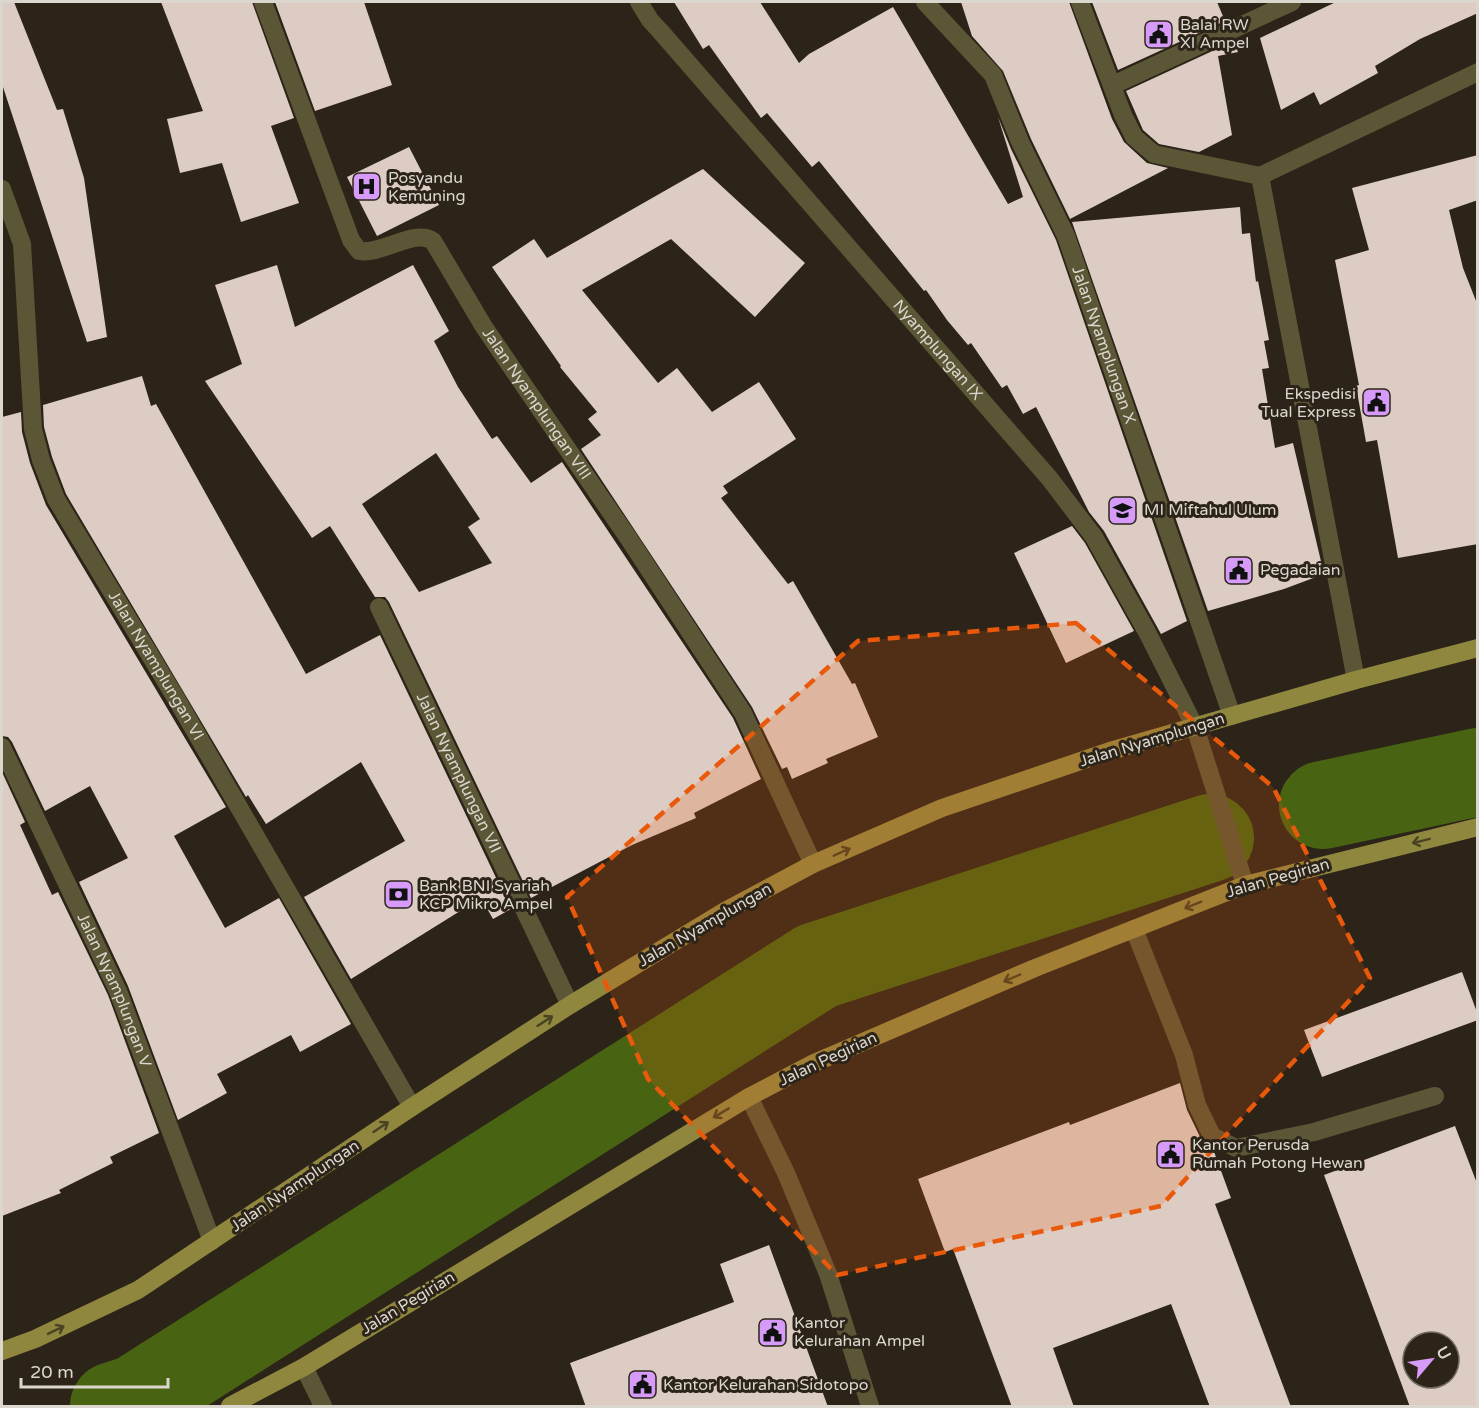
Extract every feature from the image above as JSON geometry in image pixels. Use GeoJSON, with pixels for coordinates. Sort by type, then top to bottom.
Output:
{"type":"FeatureCollection","features":[{"type":"Feature","properties":{"kind":"main road","name":"Jalan Nyamplungan"},"geometry":{"type":"LineString","coordinates":[[2,1351],[35,1340],[138,1290],[412,1107],[570,1005],[725,910],[813,864],[942,808],[1110,751],[1356,680],[1478,648]]}},
{"type":"Feature","properties":{"kind":"main road","name":"Jalan Pegirian"},"geometry":{"type":"LineString","coordinates":[[230,1407],[304,1366],[749,1096],[814,1063],[1035,968],[1245,885],[1478,827]]}},
{"type":"Feature","properties":{"kind":"street","name":"Jalan Nyamplungan VIII"},"geometry":{"type":"LineString","coordinates":[[263,2],[351,240],[359,251],[369,253],[417,237],[426,237],[433,242],[484,327],[629,539],[743,712],[813,864]]}},
{"type":"Feature","properties":{"kind":"street","name":"Nyamplungan IX"},"geometry":{"type":"LineString","coordinates":[[639,2],[650,20],[1050,479],[1094,537],[1195,727],[1245,885]]}},
{"type":"Feature","properties":{"kind":"street","name":"Jalan Nyamplungan X"},"geometry":{"type":"LineString","coordinates":[[925,2],[993,75],[1021,144],[1066,236],[1232,716]]}},
{"type":"Feature","properties":{"kind":"street"},"geometry":{"type":"LineString","coordinates":[[1080,2],[1123,115],[1134,136],[1154,154],[1260,176],[1478,72]]}},
{"type":"Feature","properties":{"kind":"street"},"geometry":{"type":"LineString","coordinates":[[1113,85],[1292,2]]}},
{"type":"Feature","properties":{"kind":"street"},"geometry":{"type":"LineString","coordinates":[[1260,176],[1356,680]]}},
{"type":"Feature","properties":{"kind":"street","name":"Jalan Nyamplungan VI"},"geometry":{"type":"LineString","coordinates":[[2,189],[22,244],[33,429],[41,460],[56,499],[177,700],[412,1107]]}},
{"type":"Feature","properties":{"kind":"street","name":"Jalan Nyamplungan VII"},"geometry":{"type":"LineString","coordinates":[[379,607],[570,1005]]}},
{"type":"Feature","properties":{"kind":"street","name":"Jalan Nyamplungan V"},"geometry":{"type":"LineString","coordinates":[[2,747],[118,991],[212,1241]]}},
{"type":"Feature","properties":{"kind":"street"},"geometry":{"type":"LineString","coordinates":[[1134,929],[1184,1055],[1197,1105],[1212,1136],[1236,1148],[1314,1132],[1435,1096]]}},
{"type":"Feature","properties":{"kind":"street"},"geometry":{"type":"LineString","coordinates":[[749,1096],[786,1173],[828,1274],[870,1407]]}},
{"type":"Feature","properties":{"kind":"street"},"geometry":{"type":"LineString","coordinates":[[304,1366],[323,1407]]}},
{"type":"Feature","properties":{"kind":"highlighted area"},"geometry":{"type":"Polygon","coordinates":[[[1076,623],[1273,787],[1370,978],[1161,1206],[837,1275],[648,1079],[567,897],[858,641],[1076,623]]]}},
{"type":"Feature","properties":{"kind":"building"},"geometry":{"type":"Polygon","coordinates":[[[2,2],[14,2],[57,110],[63,109],[84,178],[107,337],[87,342],[2,84],[2,2]]]}},
{"type":"Feature","properties":{"kind":"building"},"geometry":{"type":"Polygon","coordinates":[[[161,2],[252,2],[294,118],[271,126],[299,203],[241,222],[222,163],[180,173],[167,119],[203,111],[161,2]]]}},
{"type":"Feature","properties":{"kind":"building"},"geometry":{"type":"Polygon","coordinates":[[[275,2],[364,2],[392,85],[315,111],[275,2]]]}},
{"type":"Feature","properties":{"kind":"building"},"geometry":{"type":"Polygon","coordinates":[[[674,2],[760,2],[799,63],[809,54],[893,7],[1008,204],[1023,197],[998,117],[1011,149],[1056,240],[1187,621],[1161,634],[1104,531],[1089,512],[1036,407],[1023,414],[1007,385],[1002,388],[971,343],[968,345],[947,320],[926,290],[924,291],[819,161],[812,167],[767,113],[761,118],[709,45],[703,49],[674,2]]]}},
{"type":"Feature","properties":{"kind":"building"},"geometry":{"type":"Polygon","coordinates":[[[961,2],[1069,2],[1112,119],[1124,142],[1147,163],[1168,168],[1070,219],[1031,139],[1003,71],[972,36],[961,2]]]}},
{"type":"Feature","properties":{"kind":"building"},"geometry":{"type":"Polygon","coordinates":[[[1092,2],[1217,2],[1225,21],[1118,70],[1092,2]]]}},
{"type":"Feature","properties":{"kind":"building"},"geometry":{"type":"Polygon","coordinates":[[[1336,2],[1478,2],[1478,13],[1420,39],[1375,66],[1378,73],[1320,105],[1314,92],[1281,110],[1260,38],[1336,2]]]}},
{"type":"Feature","properties":{"kind":"building"},"geometry":{"type":"Polygon","coordinates":[[[1234,41],[1238,52],[1218,56],[1232,135],[1199,152],[1159,144],[1143,130],[1126,91],[1234,41]]]}},
{"type":"Feature","properties":{"kind":"building"},"geometry":{"type":"Polygon","coordinates":[[[409,147],[439,205],[377,236],[347,177],[409,147]]]}},
{"type":"Feature","properties":{"kind":"building"},"geometry":{"type":"Polygon","coordinates":[[[1478,155],[1478,200],[1449,210],[1463,268],[1478,306],[1478,544],[1398,558],[1377,440],[1366,442],[1356,386],[1359,385],[1335,260],[1369,250],[1352,188],[1478,155]]]}},
{"type":"Feature","properties":{"kind":"building"},"geometry":{"type":"Polygon","coordinates":[[[703,169],[805,263],[755,317],[671,239],[582,290],[658,383],[677,368],[712,412],[759,382],[796,439],[723,486],[728,493],[721,498],[788,584],[793,581],[852,684],[855,683],[878,737],[826,759],[828,763],[792,779],[787,767],[782,769],[752,707],[581,449],[601,435],[588,419],[597,412],[560,367],[492,267],[534,239],[547,258],[703,169]]]}},
{"type":"Feature","properties":{"kind":"building"},"geometry":{"type":"Polygon","coordinates":[[[1240,207],[1242,234],[1250,233],[1256,282],[1258,281],[1269,340],[1264,341],[1269,368],[1262,369],[1275,448],[1293,443],[1324,574],[1284,589],[1208,611],[1072,222],[1240,207]]]}},
{"type":"Feature","properties":{"kind":"building"},"geometry":{"type":"Polygon","coordinates":[[[277,265],[295,327],[413,265],[449,331],[434,341],[458,387],[492,439],[497,436],[531,483],[562,462],[733,718],[761,779],[694,813],[696,818],[632,845],[531,898],[389,602],[385,597],[375,597],[330,526],[312,538],[205,381],[242,364],[215,285],[277,265]],[[436,453],[362,504],[419,592],[492,563],[468,527],[480,519],[436,453]]]}},
{"type":"Feature","properties":{"kind":"building"},"geometry":{"type":"Polygon","coordinates":[[[142,376],[151,406],[156,404],[306,674],[380,635],[511,909],[493,919],[481,898],[351,979],[304,897],[405,841],[361,762],[266,824],[248,795],[246,797],[66,494],[52,457],[44,427],[43,405],[142,376]]]}},
{"type":"Feature","properties":{"kind":"building"},"geometry":{"type":"Polygon","coordinates":[[[21,412],[22,432],[30,463],[46,505],[226,807],[174,836],[225,928],[279,898],[351,1024],[300,1052],[291,1035],[217,1074],[227,1093],[178,1120],[128,986],[79,882],[128,858],[90,786],[45,811],[12,742],[8,737],[2,736],[2,417],[21,412]]]}},
{"type":"Feature","properties":{"kind":"building"},"geometry":{"type":"Polygon","coordinates":[[[1072,526],[1085,543],[1134,631],[1066,663],[1014,553],[1072,526]]]}},
{"type":"Feature","properties":{"kind":"building"},"geometry":{"type":"Polygon","coordinates":[[[2,772],[25,822],[20,825],[52,895],[58,892],[108,995],[159,1133],[110,1157],[113,1163],[59,1190],[61,1193],[2,1216],[2,772]]]}},
{"type":"Feature","properties":{"kind":"building"},"geometry":{"type":"Polygon","coordinates":[[[1462,972],[1478,1020],[1322,1077],[1304,1030],[1462,972]]]}},
{"type":"Feature","properties":{"kind":"building"},"geometry":{"type":"Polygon","coordinates":[[[1180,1083],[1187,1110],[1202,1141],[1213,1149],[1231,1198],[1215,1204],[1291,1407],[1210,1407],[1171,1304],[1053,1348],[1074,1407],[1012,1407],[953,1249],[945,1252],[918,1179],[1180,1083]]]}},
{"type":"Feature","properties":{"kind":"building"},"geometry":{"type":"Polygon","coordinates":[[[1455,1126],[1478,1186],[1478,1407],[1410,1407],[1404,1390],[1461,1390],[1461,1330],[1401,1330],[1401,1383],[1324,1175],[1455,1126]]]}},
{"type":"Feature","properties":{"kind":"building"},"geometry":{"type":"Polygon","coordinates":[[[769,1245],[828,1407],[586,1407],[570,1363],[734,1302],[720,1264],[769,1245]]]}},
{"type":"Feature","properties":{"kind":"waterway"},"geometry":{"type":"LineString","coordinates":[[1323,805],[1478,772]]}},
{"type":"Feature","properties":{"kind":"waterway"},"geometry":{"type":"LineString","coordinates":[[114,1406],[136,1399],[817,966],[1210,838]]}},
{"type":"Feature","properties":{"kind":"place","name":"Balai RW XI Ampel"},"geometry":{"type":"Point","coordinates":[1159,34]}},
{"type":"Feature","properties":{"kind":"place","name":"Posyandu Kemuning"},"geometry":{"type":"Point","coordinates":[367,187]}},
{"type":"Feature","properties":{"kind":"place","name":"Ekspedisi Tual Express"},"geometry":{"type":"Point","coordinates":[1377,403]}},
{"type":"Feature","properties":{"kind":"place","name":"MI Miftahul Ulum"},"geometry":{"type":"Point","coordinates":[1123,510]}},
{"type":"Feature","properties":{"kind":"place","name":"Pegadaian"},"geometry":{"type":"Point","coordinates":[1239,570]}},
{"type":"Feature","properties":{"kind":"place","name":"Bank BNI Syariah KCP Mikro Ampel"},"geometry":{"type":"Point","coordinates":[398,895]}},
{"type":"Feature","properties":{"kind":"place","name":"Kantor Perusda Rumah Potong Hewan"},"geometry":{"type":"Point","coordinates":[1171,1154]}},
{"type":"Feature","properties":{"kind":"place","name":"Kantor Kelurahan Ampel"},"geometry":{"type":"Point","coordinates":[773,1332]}},
{"type":"Feature","properties":{"kind":"place","name":"Kantor Kelurahan Sidotopo"},"geometry":{"type":"Point","coordinates":[642,1385]}}]}
